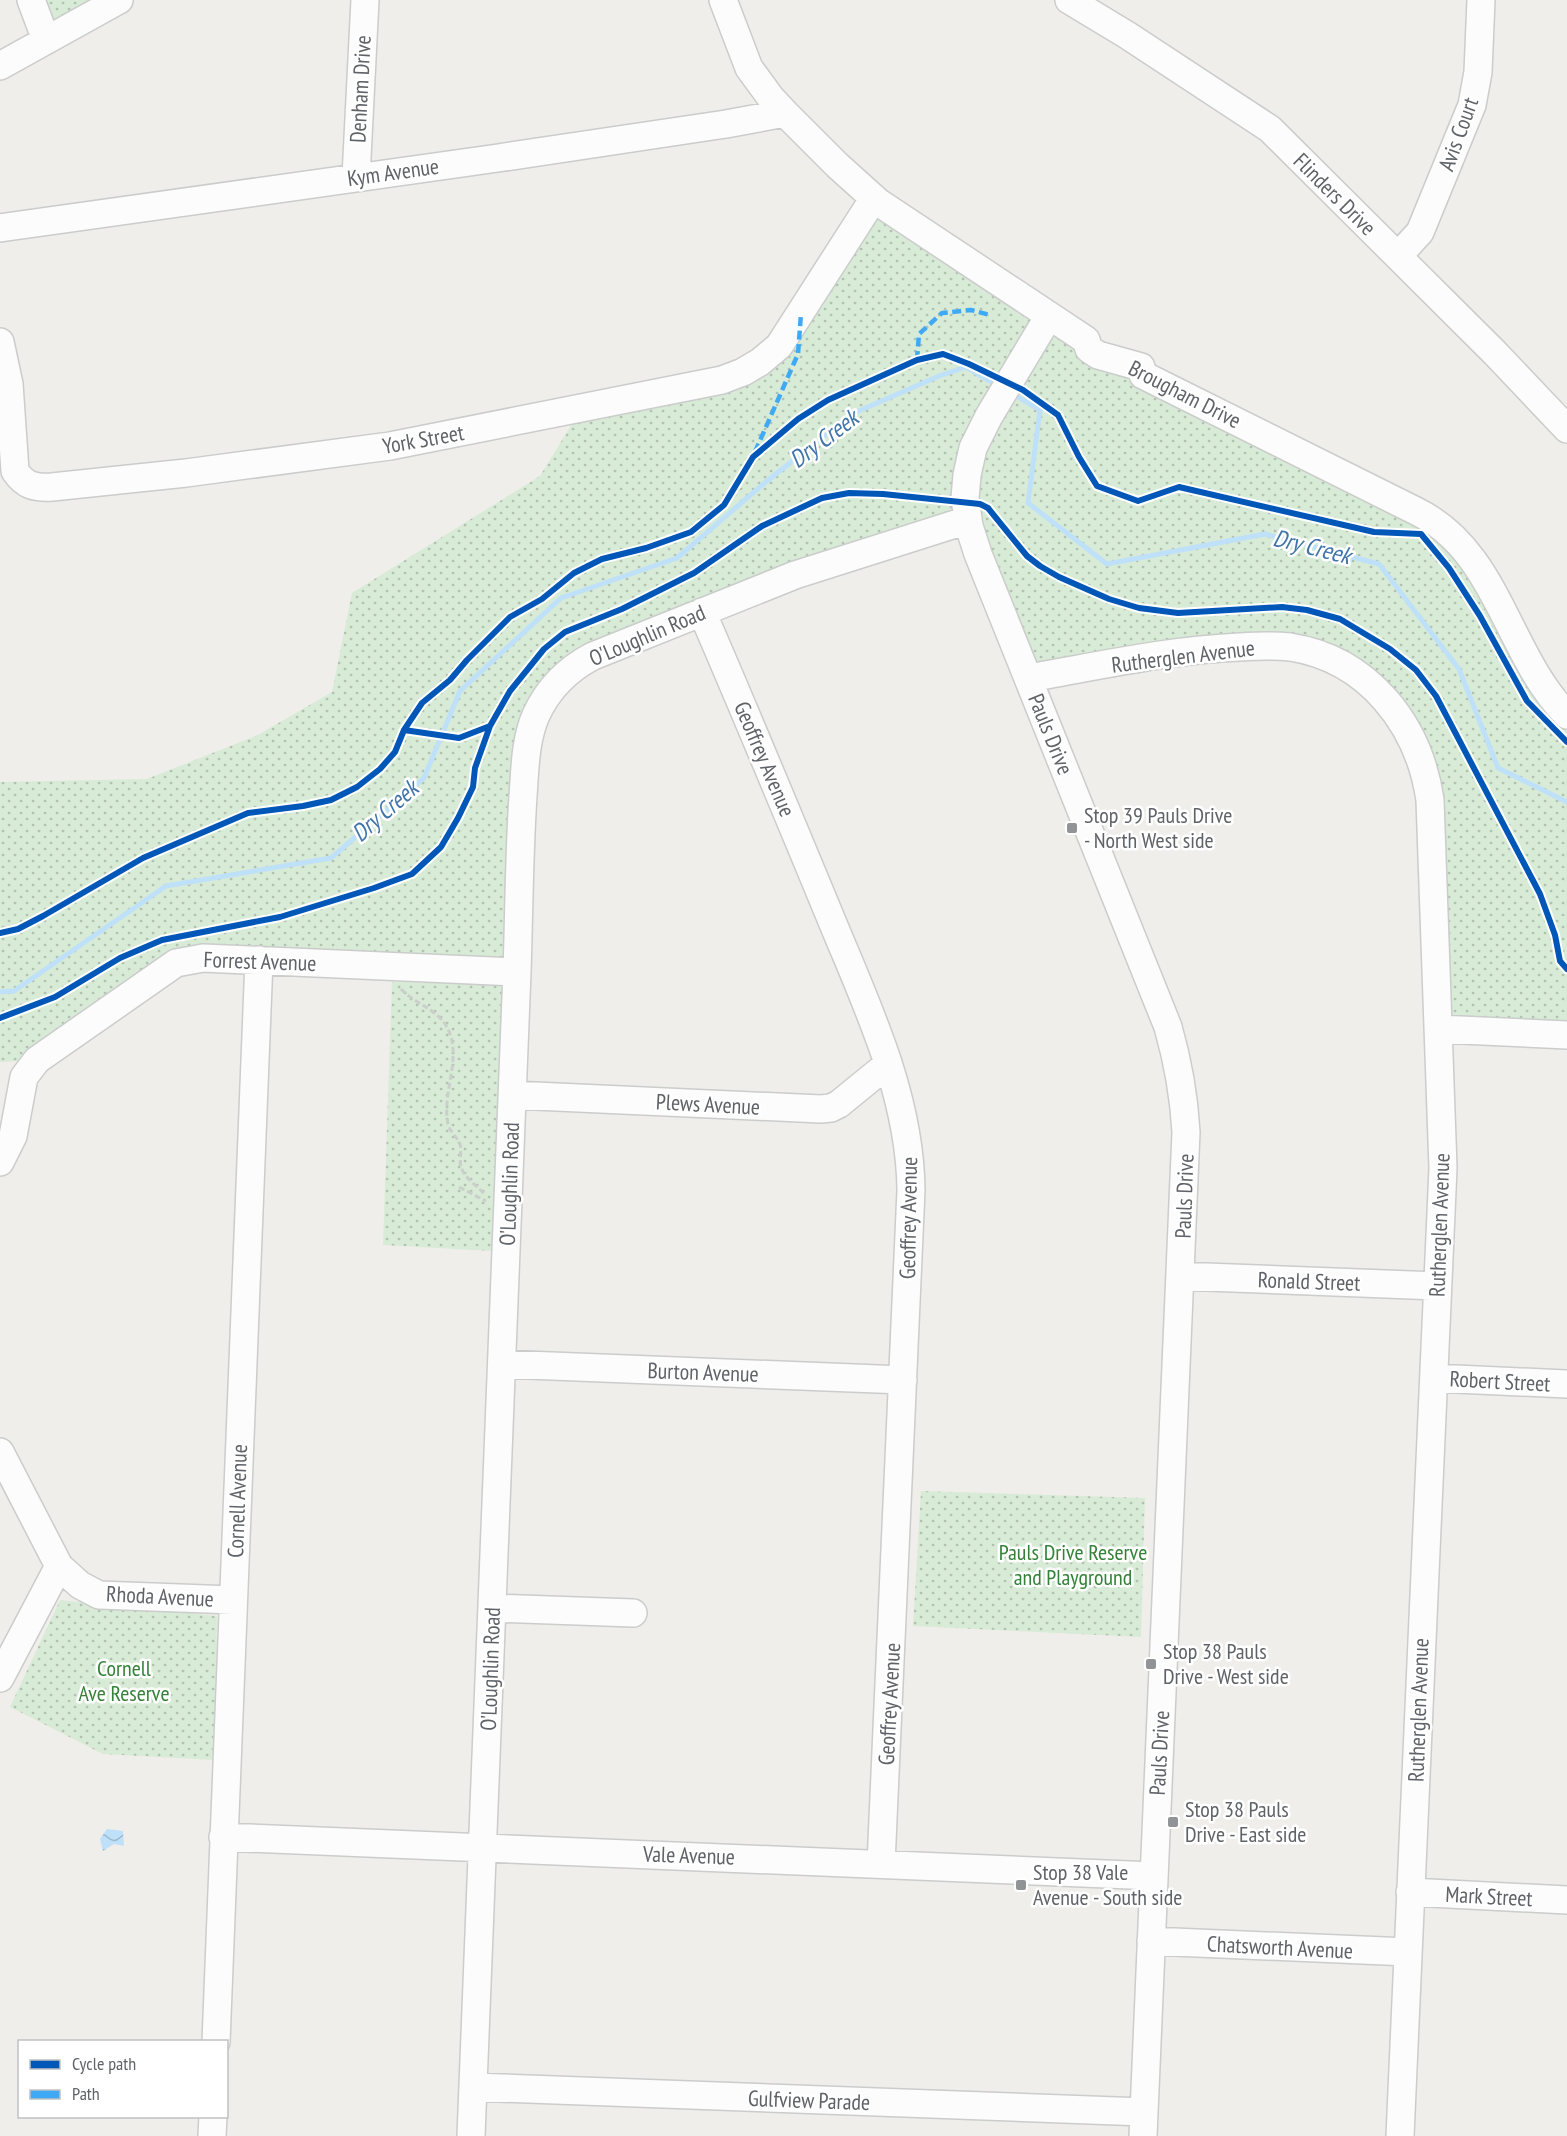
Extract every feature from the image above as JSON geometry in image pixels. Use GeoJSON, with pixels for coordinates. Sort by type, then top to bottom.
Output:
{"type":"FeatureCollection","features":[{"type":"Feature","properties":{"kind":"street"},"geometry":{"type":"LineString","coordinates":[[31,0],[46,40]]}},
{"type":"Feature","properties":{"kind":"street"},"geometry":{"type":"LineString","coordinates":[[0,66],[119,0]]}},
{"type":"Feature","properties":{"kind":"street","name":"Denham Drive"},"geometry":{"type":"LineString","coordinates":[[356,177],[365,0]]}},
{"type":"Feature","properties":{"kind":"street","name":"Brougham Drive"},"geometry":{"type":"LineString","coordinates":[[723,0],[749,68],[771,98],[837,165],[874,198],[1086,340],[1089,350],[1098,355],[1141,367],[1143,375],[1441,525],[1454,536],[1476,562],[1538,678],[1552,700],[1567,715]]}},
{"type":"Feature","properties":{"kind":"street","name":"Flinders Drive"},"geometry":{"type":"LineString","coordinates":[[1070,0],[1262,123],[1495,353],[1567,429]]}},
{"type":"Feature","properties":{"kind":"street","name":"Avis Court"},"geometry":{"type":"LineString","coordinates":[[1398,256],[1420,232],[1472,105],[1478,72],[1481,0]]}},
{"type":"Feature","properties":{"kind":"street","name":"Kym Avenue"},"geometry":{"type":"LineString","coordinates":[[0,228],[726,124],[785,112]]}},
{"type":"Feature","properties":{"kind":"street","name":"York Street"},"geometry":{"type":"LineString","coordinates":[[0,342],[9,384],[15,471],[24,482],[32,486],[52,487],[186,473],[390,446],[722,380],[743,372],[766,358],[788,335],[874,198]]}},
{"type":"Feature","properties":{"kind":"street","name":"Pauls Drive"},"geometry":{"type":"LineString","coordinates":[[1049,316],[979,435],[969,463],[965,498],[968,520],[978,554],[1164,1017],[1178,1064],[1185,1100],[1186,1132],[1144,2124]]}},
{"type":"Feature","properties":{"kind":"street","name":"O'Loughlin Road"},"geometry":{"type":"LineString","coordinates":[[471,2136],[513,1095],[521,823],[528,741],[536,715],[552,688],[584,661],[609,648],[795,575],[968,520]]}},
{"type":"Feature","properties":{"kind":"street","name":"Geoffrey Avenue"},"geometry":{"type":"LineString","coordinates":[[702,612],[760,744],[877,1032],[904,1118],[911,1164],[881,1864]]}},
{"type":"Feature","properties":{"kind":"street","name":"Rutherglen Avenue"},"geometry":{"type":"LineString","coordinates":[[1029,678],[1194,650],[1275,646],[1303,650],[1331,660],[1359,676],[1392,707],[1405,726],[1427,777],[1430,800],[1443,1168],[1400,2136]]}},
{"type":"Feature","properties":{"kind":"street","name":"Forrest Avenue"},"geometry":{"type":"LineString","coordinates":[[0,1162],[13,1136],[24,1077],[44,1054],[176,963],[203,958],[517,972]]}},
{"type":"Feature","properties":{"kind":"street","name":"Cornell Avenue"},"geometry":{"type":"LineString","coordinates":[[216,2040],[259,960]]}},
{"type":"Feature","properties":{"kind":"street"},"geometry":{"type":"LineString","coordinates":[[1439,1029],[1567,1035]]}},
{"type":"Feature","properties":{"kind":"street","name":"Plews Avenue"},"geometry":{"type":"LineString","coordinates":[[513,1095],[821,1109],[838,1104],[888,1064]]}},
{"type":"Feature","properties":{"kind":"street","name":"Ronald Street"},"geometry":{"type":"LineString","coordinates":[[1180,1276],[1437,1286]]}},
{"type":"Feature","properties":{"kind":"street","name":"Burton Avenue"},"geometry":{"type":"LineString","coordinates":[[502,1364],[903,1380]]}},
{"type":"Feature","properties":{"kind":"street","name":"Robert Street"},"geometry":{"type":"LineString","coordinates":[[1434,1378],[1567,1384]]}},
{"type":"Feature","properties":{"kind":"street"},"geometry":{"type":"LineString","coordinates":[[0,1678],[59,1566],[2,1460]]}},
{"type":"Feature","properties":{"kind":"street","name":"Rhoda Avenue"},"geometry":{"type":"LineString","coordinates":[[59,1566],[80,1585],[99,1595],[233,1600]]}},
{"type":"Feature","properties":{"kind":"street"},"geometry":{"type":"LineString","coordinates":[[492,1608],[633,1613]]}},
{"type":"Feature","properties":{"kind":"street","name":"Vale Avenue"},"geometry":{"type":"LineString","coordinates":[[223,1837],[1154,1876]]}},
{"type":"Feature","properties":{"kind":"street","name":"Mark Street"},"geometry":{"type":"LineString","coordinates":[[1410,1892],[1567,1900]]}},
{"type":"Feature","properties":{"kind":"street","name":"Chatsworth Avenue"},"geometry":{"type":"LineString","coordinates":[[1151,1941],[1408,1952]]}},
{"type":"Feature","properties":{"kind":"street","name":"Gulfview Parade"},"geometry":{"type":"LineString","coordinates":[[473,2087],[1144,2124]]}},
{"type":"Feature","properties":{"kind":"street"},"geometry":{"type":"LineString","coordinates":[[212,2136],[213,2118]]}},
{"type":"Feature","properties":{"kind":"path"},"geometry":{"type":"LineString","coordinates":[[400,988],[409,997],[436,1014],[445,1024],[453,1051],[453,1067],[447,1092],[448,1126],[459,1144],[461,1168],[469,1179],[484,1192],[491,1204],[459,1187]]}},
{"type":"Feature","properties":{"kind":"green space"},"geometry":{"type":"Polygon","coordinates":[[[31,0],[119,0],[46,40],[31,0]]]}},
{"type":"Feature","properties":{"kind":"green space"},"geometry":{"type":"Polygon","coordinates":[[[874,198],[1086,340],[1432,519],[1567,714],[1567,1035],[1439,1029],[1428,787],[1376,690],[1279,646],[1029,678],[966,513],[584,661],[544,699],[517,972],[193,959],[37,1060],[0,1062],[0,782],[147,779],[258,735],[332,692],[352,593],[540,476],[581,409],[772,352],[874,198]]]}},
{"type":"Feature","properties":{"kind":"green space"},"geometry":{"type":"Polygon","coordinates":[[[392,982],[504,984],[493,1251],[383,1245],[392,982]]]}},
{"type":"Feature","properties":{"kind":"green space","name":"Pauls Drive Reserve and Playground"},"geometry":{"type":"Polygon","coordinates":[[[921,1491],[1145,1498],[1141,1637],[913,1626],[921,1491]]]}},
{"type":"Feature","properties":{"kind":"green space","name":"Cornell Ave Reserve"},"geometry":{"type":"Polygon","coordinates":[[[60,1600],[217,1616],[215,1760],[103,1754],[10,1707],[60,1600]]]}},
{"type":"Feature","properties":{"kind":"water"},"geometry":{"type":"Polygon","coordinates":[[[107,1829],[123,1831],[124,1846],[114,1844],[103,1851],[100,1839],[107,1829]]]}},
{"type":"Feature","properties":{"kind":"waterway","name":"Dry Creek"},"geometry":{"type":"LineString","coordinates":[[0,992],[14,991],[166,886],[331,858],[424,778],[460,691],[561,598],[677,558],[767,481],[852,414],[939,376],[966,367],[998,386]]}},
{"type":"Feature","properties":{"kind":"waterway","name":"Dry Creek"},"geometry":{"type":"LineString","coordinates":[[1011,393],[1040,410],[1028,503],[1107,564],[1265,534],[1379,564],[1459,669],[1498,768],[1567,802]]}},
{"type":"Feature","properties":{"kind":"marked path"},"geometry":{"type":"LineString","coordinates":[[917,360],[919,334],[942,313],[971,310],[990,315]]}},
{"type":"Feature","properties":{"kind":"marked path"},"geometry":{"type":"LineString","coordinates":[[755,452],[798,354],[801,314]]}},
{"type":"Feature","properties":{"kind":"cycle path"},"geometry":{"type":"LineString","coordinates":[[0,933],[18,929],[43,916],[143,858],[248,813],[331,800],[357,787],[380,769],[395,752],[404,730],[422,703],[450,680],[510,617],[542,599],[574,573],[602,559],[646,548],[691,532],[724,505],[753,457],[798,419],[828,400],[917,360],[943,354],[1023,390],[1058,415],[1079,457],[1097,486],[1138,501],[1179,487],[1374,532],[1421,534],[1449,568],[1480,616],[1527,701],[1567,742]]}},
{"type":"Feature","properties":{"kind":"cycle path"},"geometry":{"type":"LineString","coordinates":[[0,1018],[55,997],[120,958],[162,940],[280,917],[412,874],[441,847],[473,787],[475,768],[490,726],[510,691],[544,649],[565,632],[622,609],[694,573],[762,526],[822,498],[849,493],[883,494],[980,504],[988,508],[1027,556],[1040,566],[1109,599],[1139,608],[1178,613],[1282,607],[1307,610],[1340,619],[1390,649],[1416,670],[1436,696],[1540,894],[1555,935],[1560,961],[1567,969]]}},
{"type":"Feature","properties":{"kind":"cycle path"},"geometry":{"type":"LineString","coordinates":[[404,730],[459,738],[490,726]]}},
{"type":"Feature","properties":{"kind":"place","name":"Stop 39 Pauls Drive - North West side"},"geometry":{"type":"Point","coordinates":[1072,828]}},
{"type":"Feature","properties":{"kind":"place","name":"Stop 38 Pauls Drive - West side"},"geometry":{"type":"Point","coordinates":[1151,1664]}},
{"type":"Feature","properties":{"kind":"place","name":"Stop 38 Pauls Drive - East side"},"geometry":{"type":"Point","coordinates":[1173,1822]}},
{"type":"Feature","properties":{"kind":"place","name":"Stop 38 Vale Avenue - South side"},"geometry":{"type":"Point","coordinates":[1021,1885]}}]}
